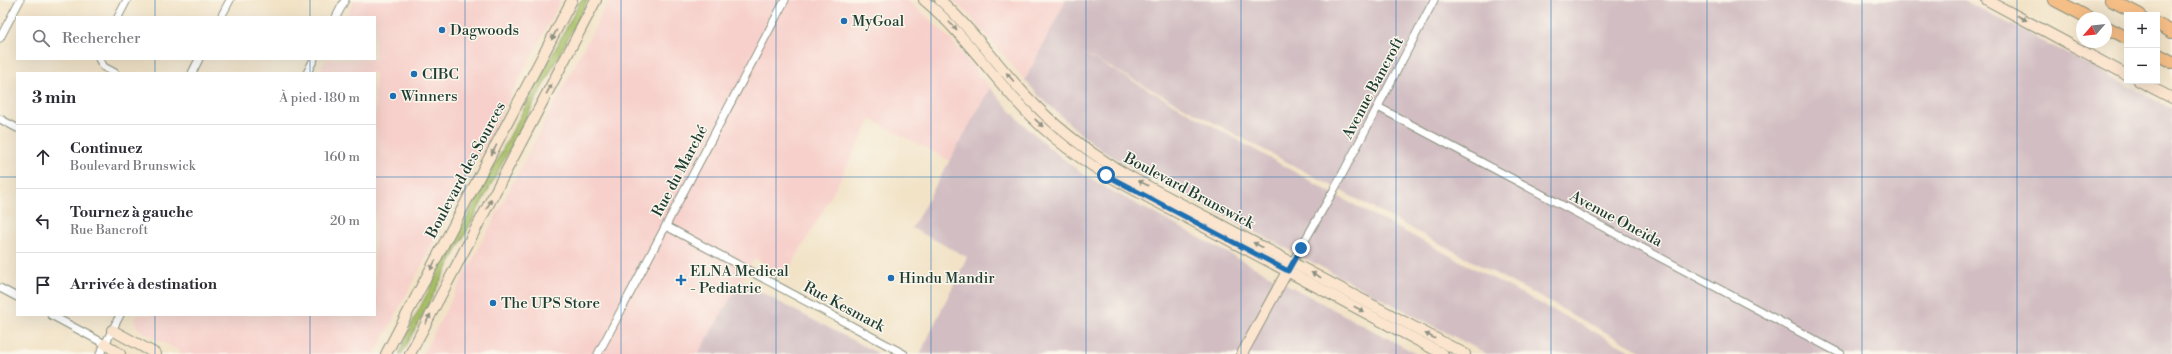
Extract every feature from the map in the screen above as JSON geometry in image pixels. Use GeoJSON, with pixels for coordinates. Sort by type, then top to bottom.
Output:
{"type":"FeatureCollection","features":[{"type":"Feature","properties":{"kind":"highway"},"geometry":{"type":"LineString","coordinates":[[2055,0],[2078,12]]}},
{"type":"Feature","properties":{"kind":"highway"},"geometry":{"type":"LineString","coordinates":[[2112,0],[2134,12]]}},
{"type":"Feature","properties":{"kind":"highway"},"geometry":{"type":"LineString","coordinates":[[2160,26],[2172,32]]}},
{"type":"Feature","properties":{"kind":"highway"},"geometry":{"type":"LineString","coordinates":[[2112,30],[2124,36]]}},
{"type":"Feature","properties":{"kind":"highway"},"geometry":{"type":"LineString","coordinates":[[2160,56],[2172,62]]}},
{"type":"Feature","properties":{"kind":"street"},"geometry":{"type":"LineString","coordinates":[[0,38],[20,0]]}},
{"type":"Feature","properties":{"kind":"street"},"geometry":{"type":"LineString","coordinates":[[118,16],[126,0]]}},
{"type":"Feature","properties":{"kind":"street"},"geometry":{"type":"LineString","coordinates":[[222,16],[230,0]]}},
{"type":"Feature","properties":{"kind":"street"},"geometry":{"type":"LineString","coordinates":[[337,16],[345,0]]}},
{"type":"Feature","properties":{"kind":"street","name":"Boulevard des Sources"},"geometry":{"type":"LineString","coordinates":[[386,354],[572,0]]}},
{"type":"Feature","properties":{"kind":"street"},"geometry":{"type":"LineString","coordinates":[[410,354],[596,0]]}},
{"type":"Feature","properties":{"kind":"street","name":"Rue du Marché"},"geometry":{"type":"LineString","coordinates":[[598,354],[786,0]]}},
{"type":"Feature","properties":{"kind":"street","name":"Boulevard Brunswick"},"geometry":{"type":"LineString","coordinates":[[924,0],[961,35],[1025,110],[1073,152],[1125,186],[1465,354]]}},
{"type":"Feature","properties":{"kind":"street","name":"Boulevard Brunswick"},"geometry":{"type":"LineString","coordinates":[[940,0],[973,33],[1033,104],[1081,146],[1124,173],[1443,354]]}},
{"type":"Feature","properties":{"kind":"street","name":"Avenue Bancroft"},"geometry":{"type":"LineString","coordinates":[[1290,267],[1335,188],[1434,0]]}},
{"type":"Feature","properties":{"kind":"street"},"geometry":{"type":"LineString","coordinates":[[1987,0],[2124,72]]}},
{"type":"Feature","properties":{"kind":"street"},"geometry":{"type":"LineString","coordinates":[[100,60],[104,67],[113,72]]}},
{"type":"Feature","properties":{"kind":"street"},"geometry":{"type":"LineString","coordinates":[[192,72],[198,60]]}},
{"type":"Feature","properties":{"kind":"street"},"geometry":{"type":"LineString","coordinates":[[308,72],[314,60]]}},
{"type":"Feature","properties":{"kind":"street"},"geometry":{"type":"LineString","coordinates":[[2145,84],[2172,98]]}},
{"type":"Feature","properties":{"kind":"street","name":"Avenue Oneida"},"geometry":{"type":"LineString","coordinates":[[1378,107],[1841,354]]}},
{"type":"Feature","properties":{"kind":"street"},"geometry":{"type":"LineString","coordinates":[[0,119],[16,127]]}},
{"type":"Feature","properties":{"kind":"street","name":"Rue Kesmark"},"geometry":{"type":"LineString","coordinates":[[666,226],[904,354]]}},
{"type":"Feature","properties":{"kind":"street"},"geometry":{"type":"LineString","coordinates":[[1242,354],[1290,267]]}},
{"type":"Feature","properties":{"kind":"street"},"geometry":{"type":"LineString","coordinates":[[0,288],[16,296]]}},
{"type":"Feature","properties":{"kind":"street"},"geometry":{"type":"LineString","coordinates":[[53,316],[105,344],[120,354]]}},
{"type":"Feature","properties":{"kind":"street"},"geometry":{"type":"LineString","coordinates":[[100,354],[119,316]]}},
{"type":"Feature","properties":{"kind":"street"},"geometry":{"type":"LineString","coordinates":[[112,330],[156,354]]}},
{"type":"Feature","properties":{"kind":"shaded area"},"geometry":{"type":"Polygon","coordinates":[[[355,0],[561,0],[375,354],[185,354],[138,329],[134,320],[136,316],[376,316],[376,72],[320,72],[326,60],[376,60],[376,16],[347,16],[355,0]]]}},
{"type":"Feature","properties":{"kind":"shaded area"},"geometry":{"type":"Polygon","coordinates":[[[609,0],[906,0],[924,14],[950,39],[990,88],[950,161],[871,119],[832,195],[785,276],[755,258],[698,354],[423,354],[609,0]]]}},
{"type":"Feature","properties":{"kind":"shaded area"},"geometry":{"type":"Polygon","coordinates":[[[953,0],[1066,0],[1025,80],[969,15],[953,0]]]}},
{"type":"Feature","properties":{"kind":"shaded area"},"geometry":{"type":"Polygon","coordinates":[[[1066,0],[1964,0],[2172,109],[2172,354],[1646,354],[1076,49],[1339,197],[1636,354],[1487,354],[1103,151],[1081,134],[1039,96],[1025,80],[1066,0]]]}},
{"type":"Feature","properties":{"kind":"shaded area"},"geometry":{"type":"Polygon","coordinates":[[[990,88],[1018,119],[1047,146],[1080,172],[1110,190],[1417,354],[920,354],[967,257],[912,228],[990,88]]]}},
{"type":"Feature","properties":{"kind":"shaded area"},"geometry":{"type":"Polygon","coordinates":[[[741,280],[777,301],[879,354],[698,354],[741,280]]]}},
{"type":"Feature","properties":{"kind":"green space"},"geometry":{"type":"Polygon","coordinates":[[[581,0],[588,0],[402,354],[399,354],[415,317],[581,0]]]}},
{"type":"Feature","properties":{"kind":"place","name":"MyGoal"},"geometry":{"type":"Point","coordinates":[844,21]}},
{"type":"Feature","properties":{"kind":"place","name":"Dagwoods"},"geometry":{"type":"Point","coordinates":[442,30]}},
{"type":"Feature","properties":{"kind":"place","name":"CIBC"},"geometry":{"type":"Point","coordinates":[414,74]}},
{"type":"Feature","properties":{"kind":"place","name":"Winners"},"geometry":{"type":"Point","coordinates":[393,96]}},
{"type":"Feature","properties":{"kind":"place","name":"Hindu Mandir"},"geometry":{"type":"Point","coordinates":[891,278]}},
{"type":"Feature","properties":{"kind":"place","name":"ELNA Medical - Pediatric"},"geometry":{"type":"Point","coordinates":[681,280]}},
{"type":"Feature","properties":{"kind":"place","name":"The UPS Store"},"geometry":{"type":"Point","coordinates":[493,303]}},
{"type":"Feature","properties":{"kind":"route"},"geometry":{"type":"LineString","coordinates":[[1106,175],[1288,271],[1301,248]]}}]}
